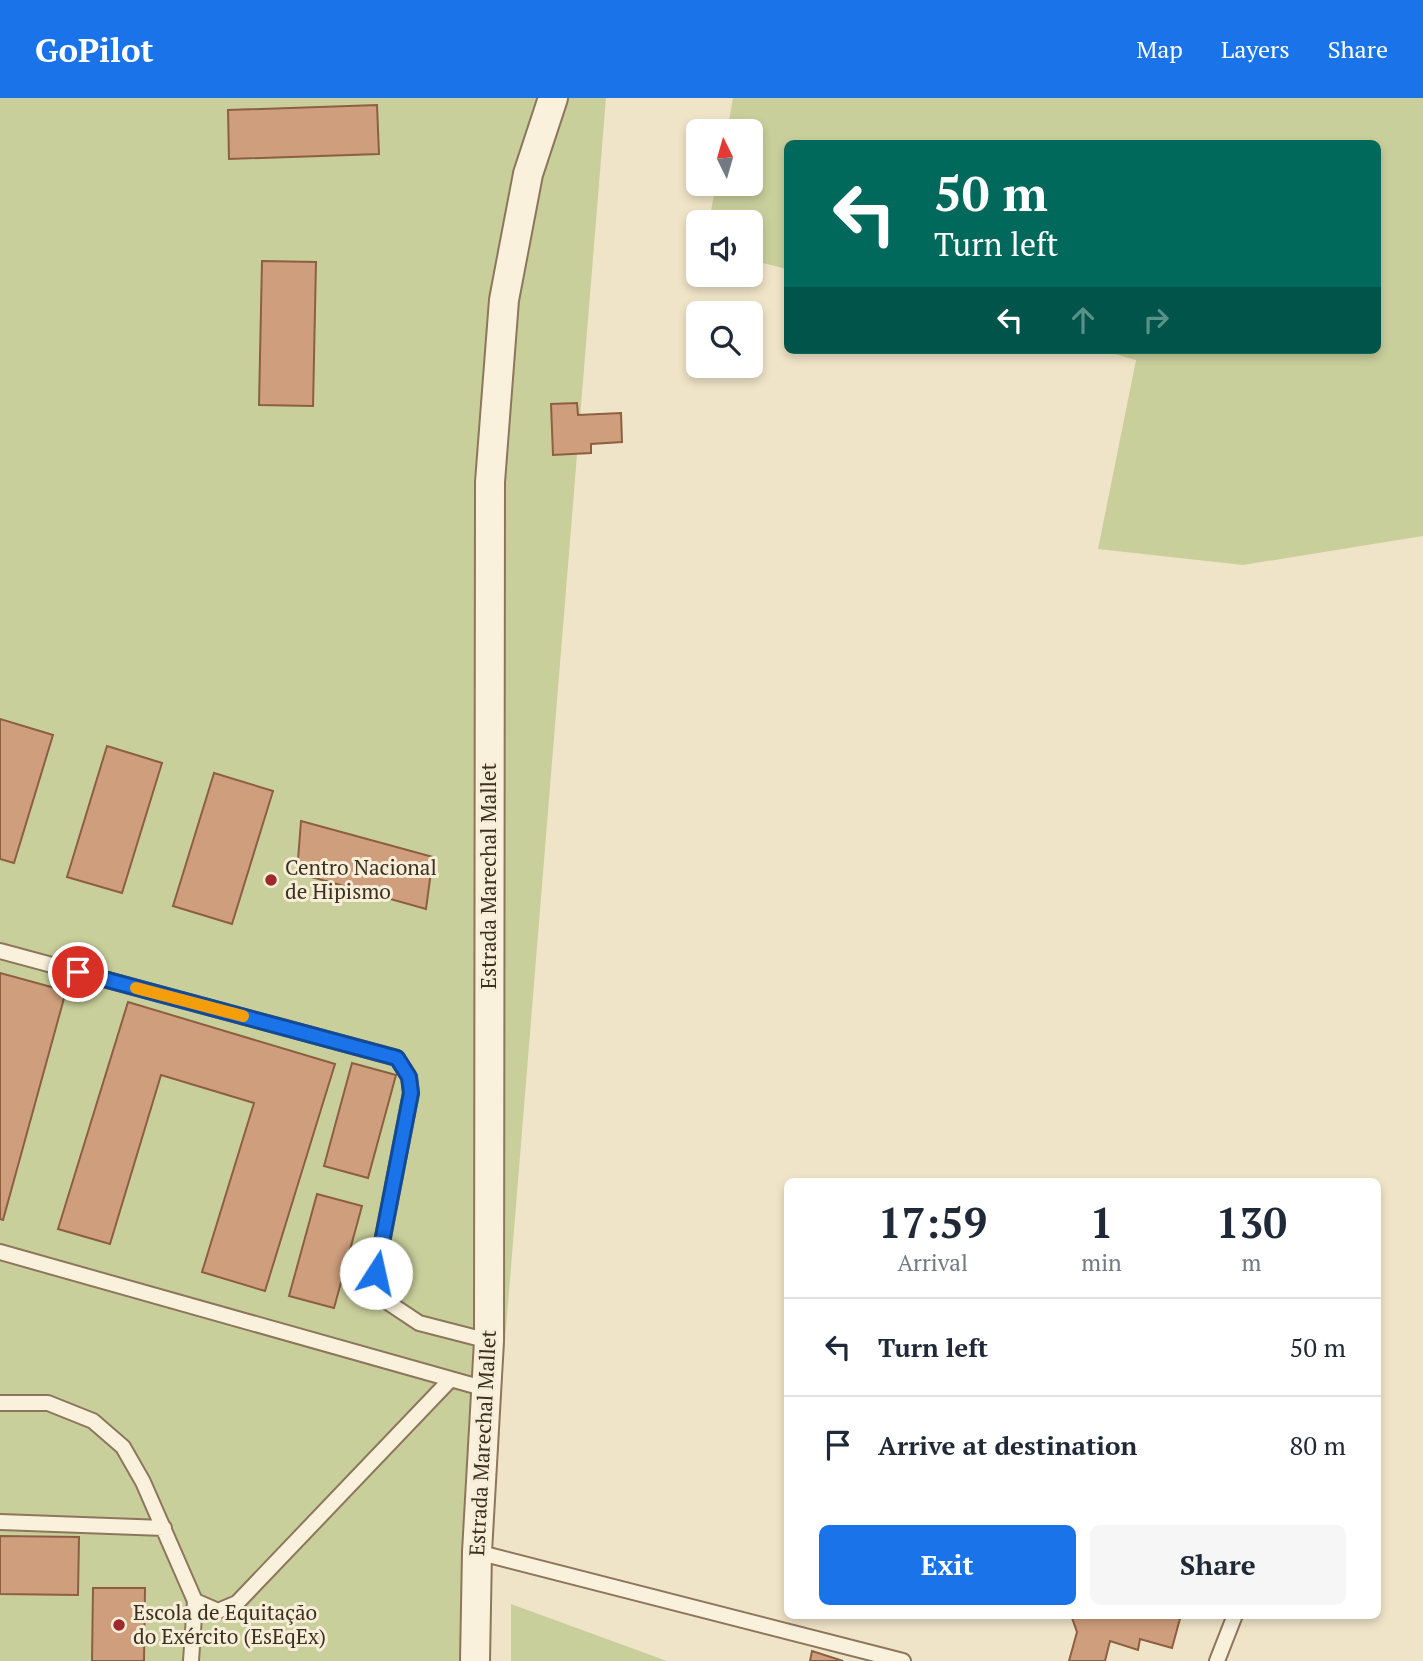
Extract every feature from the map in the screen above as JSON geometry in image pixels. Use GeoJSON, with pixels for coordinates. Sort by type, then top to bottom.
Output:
{"type":"FeatureCollection","features":[{"type":"Feature","properties":{"kind":"street","name":"Estrada Marechal Mallet"},"geometry":{"type":"LineString","coordinates":[[475,1661],[477,1552],[489,1342],[490,482],[504,300],[528,174],[553,98]]}},
{"type":"Feature","properties":{"kind":"lane"},"geometry":{"type":"LineString","coordinates":[[0,951],[397,1058],[409,1077],[411,1093],[376,1273],[386,1301],[419,1323],[489,1342]]}},
{"type":"Feature","properties":{"kind":"lane"},"geometry":{"type":"LineString","coordinates":[[0,1252],[486,1389]]}},
{"type":"Feature","properties":{"kind":"lane"},"geometry":{"type":"LineString","coordinates":[[195,1601],[218,1611],[237,1603],[451,1379]]}},
{"type":"Feature","properties":{"kind":"lane"},"geometry":{"type":"LineString","coordinates":[[0,1403],[48,1404],[93,1421],[123,1447],[143,1482],[195,1601],[191,1661]]}},
{"type":"Feature","properties":{"kind":"lane"},"geometry":{"type":"LineString","coordinates":[[0,1522],[164,1528]]}},
{"type":"Feature","properties":{"kind":"lane"},"geometry":{"type":"LineString","coordinates":[[477,1552],[903,1661]]}},
{"type":"Feature","properties":{"kind":"lane"},"geometry":{"type":"LineString","coordinates":[[1217,1661],[1233,1619]]}},
{"type":"Feature","properties":{"kind":"green space","name":"Centro Nacional de Hipismo"},"geometry":{"type":"Polygon","coordinates":[[[0,98],[606,98],[479,1661],[0,1661],[0,98]]]}},
{"type":"Feature","properties":{"kind":"green space"},"geometry":{"type":"Polygon","coordinates":[[[733,98],[1423,98],[1423,536],[1243,565],[1098,549],[1136,360],[1114,354],[1381,354],[1381,140],[784,140],[784,268],[763,263],[763,210],[711,210],[714,196],[763,196],[763,119],[729,119],[733,98]]]}},
{"type":"Feature","properties":{"kind":"green space"},"geometry":{"type":"Polygon","coordinates":[[[511,1604],[667,1661],[511,1661],[511,1604]]]}},
{"type":"Feature","properties":{"kind":"building"},"geometry":{"type":"Polygon","coordinates":[[[377,105],[379,154],[229,159],[228,110],[377,105]]]}},
{"type":"Feature","properties":{"kind":"building"},"geometry":{"type":"Polygon","coordinates":[[[262,261],[316,262],[313,406],[259,405],[262,261]]]}},
{"type":"Feature","properties":{"kind":"building"},"geometry":{"type":"Polygon","coordinates":[[[577,403],[578,415],[621,413],[622,442],[591,444],[591,453],[553,455],[551,404],[577,403]]]}},
{"type":"Feature","properties":{"kind":"building"},"geometry":{"type":"Polygon","coordinates":[[[0,719],[53,735],[14,863],[0,859],[0,719]]]}},
{"type":"Feature","properties":{"kind":"building"},"geometry":{"type":"Polygon","coordinates":[[[107,746],[162,763],[122,893],[67,877],[107,746]]]}},
{"type":"Feature","properties":{"kind":"building"},"geometry":{"type":"Polygon","coordinates":[[[214,773],[273,791],[232,924],[173,906],[214,773]]]}},
{"type":"Feature","properties":{"kind":"building"},"geometry":{"type":"Polygon","coordinates":[[[301,821],[433,857],[426,909],[297,873],[301,821]]]}},
{"type":"Feature","properties":{"kind":"building"},"geometry":{"type":"Polygon","coordinates":[[[0,973],[66,991],[3,1220],[0,1219],[0,973]]]}},
{"type":"Feature","properties":{"kind":"building"},"geometry":{"type":"Polygon","coordinates":[[[128,1002],[335,1064],[265,1291],[202,1272],[254,1103],[161,1075],[110,1244],[58,1229],[128,1002]]]}},
{"type":"Feature","properties":{"kind":"building"},"geometry":{"type":"Polygon","coordinates":[[[352,1063],[396,1075],[368,1178],[324,1166],[352,1063]]]}},
{"type":"Feature","properties":{"kind":"building"},"geometry":{"type":"Polygon","coordinates":[[[317,1194],[362,1206],[334,1308],[289,1296],[317,1194]]]}},
{"type":"Feature","properties":{"kind":"building"},"geometry":{"type":"Polygon","coordinates":[[[0,1536],[79,1537],[78,1595],[0,1594],[0,1536]]]}},
{"type":"Feature","properties":{"kind":"building","name":"Escola de Equitação do Exército (EsEqEx)"},"geometry":{"type":"Polygon","coordinates":[[[93,1588],[145,1588],[144,1661],[92,1661],[93,1588]]]}},
{"type":"Feature","properties":{"kind":"building"},"geometry":{"type":"Polygon","coordinates":[[[1072,1619],[1180,1619],[1172,1648],[1140,1639],[1138,1650],[1110,1641],[1105,1661],[1069,1661],[1077,1632],[1072,1619]]]}},
{"type":"Feature","properties":{"kind":"building"},"geometry":{"type":"Polygon","coordinates":[[[812,1651],[843,1661],[810,1661],[812,1651]]]}},
{"type":"Feature","properties":{"kind":"slow traffic"},"geometry":{"type":"LineString","coordinates":[[136,988],[243,1016]]}},
{"type":"Feature","properties":{"kind":"place","name":"Centro Nacional de Hipismo"},"geometry":{"type":"Point","coordinates":[271,880]}},
{"type":"Feature","properties":{"kind":"place","name":"Escola de Equitação do Exército (EsEqEx)"},"geometry":{"type":"Point","coordinates":[119,1625]}},
{"type":"Feature","properties":{"kind":"route"},"geometry":{"type":"LineString","coordinates":[[78,972],[397,1058],[409,1077],[411,1093],[376,1273]]}}]}
